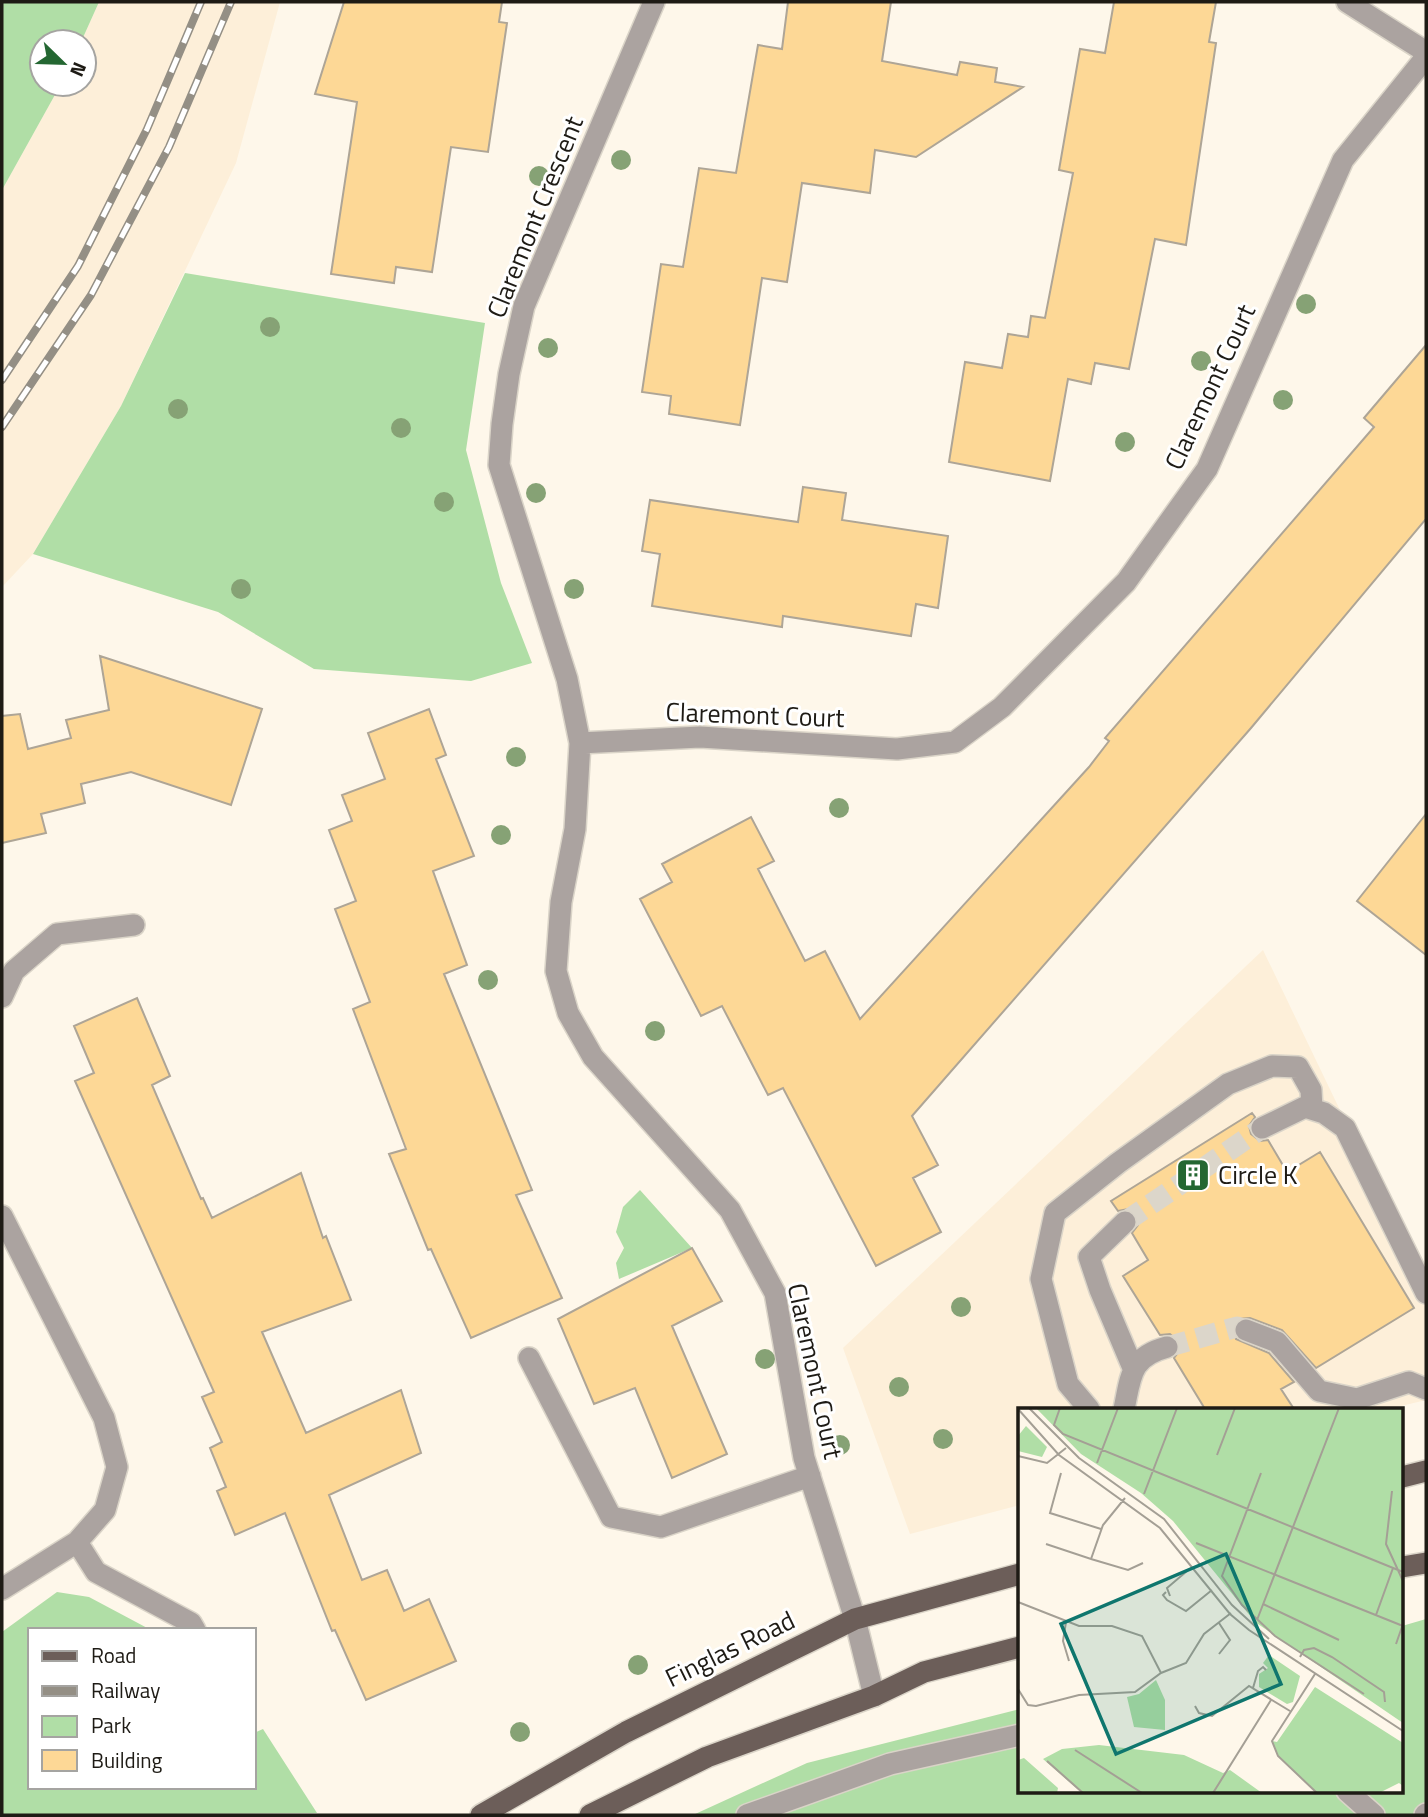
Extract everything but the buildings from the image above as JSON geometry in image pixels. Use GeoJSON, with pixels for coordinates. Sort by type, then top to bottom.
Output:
{"type":"FeatureCollection","features":[{"type":"Feature","properties":{"kind":"main road"},"geometry":{"type":"LineString","coordinates":[[1404,1476],[1426,1471]]}},
{"type":"Feature","properties":{"kind":"main road"},"geometry":{"type":"LineString","coordinates":[[1404,1567],[1426,1563]]}},
{"type":"Feature","properties":{"kind":"main road","name":"Finglas Road"},"geometry":{"type":"LineString","coordinates":[[481,1815],[626,1732],[855,1619],[1018,1575]]}},
{"type":"Feature","properties":{"kind":"main road"},"geometry":{"type":"LineString","coordinates":[[590,1815],[707,1757],[874,1696],[925,1672],[1018,1648]]}},
{"type":"Feature","properties":{"kind":"street","name":"Claremont Crescent"},"geometry":{"type":"LineString","coordinates":[[580,743],[566,679],[499,465],[502,424],[509,374],[524,306],[654,2]]}},
{"type":"Feature","properties":{"kind":"street"},"geometry":{"type":"LineString","coordinates":[[1347,2],[1426,55]]}},
{"type":"Feature","properties":{"kind":"street","name":"Claremont Court"},"geometry":{"type":"LineString","coordinates":[[874,1696],[855,1619],[804,1458],[775,1293],[730,1210],[593,1057],[568,1013],[556,971],[561,902],[576,829],[580,743],[700,737],[897,749],[955,741],[1002,707],[1126,582],[1207,469],[1343,160],[1426,55]]}},
{"type":"Feature","properties":{"kind":"street"},"geometry":{"type":"LineString","coordinates":[[2,997],[14,971],[57,934],[134,925]]}},
{"type":"Feature","properties":{"kind":"street"},"geometry":{"type":"LineString","coordinates":[[1088,1408],[1068,1384],[1041,1279],[1055,1213],[1118,1163],[1228,1084],[1272,1066],[1298,1067],[1311,1090],[1312,1109]]}},
{"type":"Feature","properties":{"kind":"street"},"geometry":{"type":"LineString","coordinates":[[1262,1128],[1305,1107],[1324,1113],[1345,1128],[1426,1293]]}},
{"type":"Feature","properties":{"kind":"street"},"geometry":{"type":"LineString","coordinates":[[2,1216],[104,1418],[117,1467],[105,1510],[77,1542],[2,1589]]}},
{"type":"Feature","properties":{"kind":"street"},"geometry":{"type":"LineString","coordinates":[[1124,1408],[1133,1368],[1089,1257],[1125,1222]]}},
{"type":"Feature","properties":{"kind":"street"},"geometry":{"type":"LineString","coordinates":[[1246,1331],[1277,1342],[1319,1391],[1357,1399],[1409,1382],[1424,1383]]}},
{"type":"Feature","properties":{"kind":"street"},"geometry":{"type":"LineString","coordinates":[[1133,1368],[1151,1351],[1167,1347]]}},
{"type":"Feature","properties":{"kind":"street"},"geometry":{"type":"LineString","coordinates":[[529,1358],[611,1517],[662,1527],[810,1476]]}},
{"type":"Feature","properties":{"kind":"street"},"geometry":{"type":"LineString","coordinates":[[77,1542],[96,1572],[191,1623],[194,1628]]}},
{"type":"Feature","properties":{"kind":"street"},"geometry":{"type":"LineString","coordinates":[[747,1815],[890,1764],[1018,1735]]}},
{"type":"Feature","properties":{"kind":"street"},"geometry":{"type":"LineString","coordinates":[[1348,1792],[1374,1815]]}},
{"type":"Feature","properties":{"kind":"shaded area"},"geometry":{"type":"Polygon","coordinates":[[[99,2],[280,2],[236,163],[121,406],[33,554],[2,587],[2,190],[53,98],[98,98],[98,28],[87,28],[99,2]]]}},
{"type":"Feature","properties":{"kind":"shaded area"},"geometry":{"type":"Polygon","coordinates":[[[1263,950],[1426,1289],[1426,1400],[1393,1408],[1018,1408],[1018,1506],[910,1534],[843,1348],[1263,950]]]}},
{"type":"Feature","properties":{"kind":"green space"},"geometry":{"type":"Polygon","coordinates":[[[2,2],[99,2],[87,28],[28,28],[28,98],[53,98],[2,190],[2,2]]]}},
{"type":"Feature","properties":{"kind":"green space"},"geometry":{"type":"Polygon","coordinates":[[[185,273],[485,323],[466,450],[501,583],[532,663],[471,681],[314,669],[218,612],[33,554],[121,406],[185,273]]]}},
{"type":"Feature","properties":{"kind":"green space"},"geometry":{"type":"Polygon","coordinates":[[[640,1190],[692,1248],[619,1279],[616,1263],[624,1248],[616,1232],[623,1207],[640,1190]]]}},
{"type":"Feature","properties":{"kind":"green space"},"geometry":{"type":"Polygon","coordinates":[[[57,1592],[89,1597],[147,1628],[28,1628],[28,1789],[256,1789],[256,1732],[263,1729],[317,1813],[2,1815],[2,1632],[57,1592]]]}},
{"type":"Feature","properties":{"kind":"green space"},"geometry":{"type":"Polygon","coordinates":[[[1426,1619],[1426,1815],[693,1815],[807,1763],[1018,1710],[1018,1792],[1404,1792],[1404,1625],[1426,1619]]]}},
{"type":"Feature","properties":{"kind":"tunnel"},"geometry":{"type":"LineString","coordinates":[[1125,1222],[1262,1128]]}},
{"type":"Feature","properties":{"kind":"tunnel"},"geometry":{"type":"LineString","coordinates":[[1167,1347],[1237,1327],[1246,1330]]}},
{"type":"Feature","properties":{"kind":"railway"},"geometry":{"type":"LineString","coordinates":[[2,380],[78,266],[147,129],[201,2]]}},
{"type":"Feature","properties":{"kind":"railway"},"geometry":{"type":"LineString","coordinates":[[2,427],[91,295],[169,147],[231,2]]}},
{"type":"Feature","properties":{"kind":"place","name":"Circle K"},"geometry":{"type":"Point","coordinates":[1193,1175]}}]}
